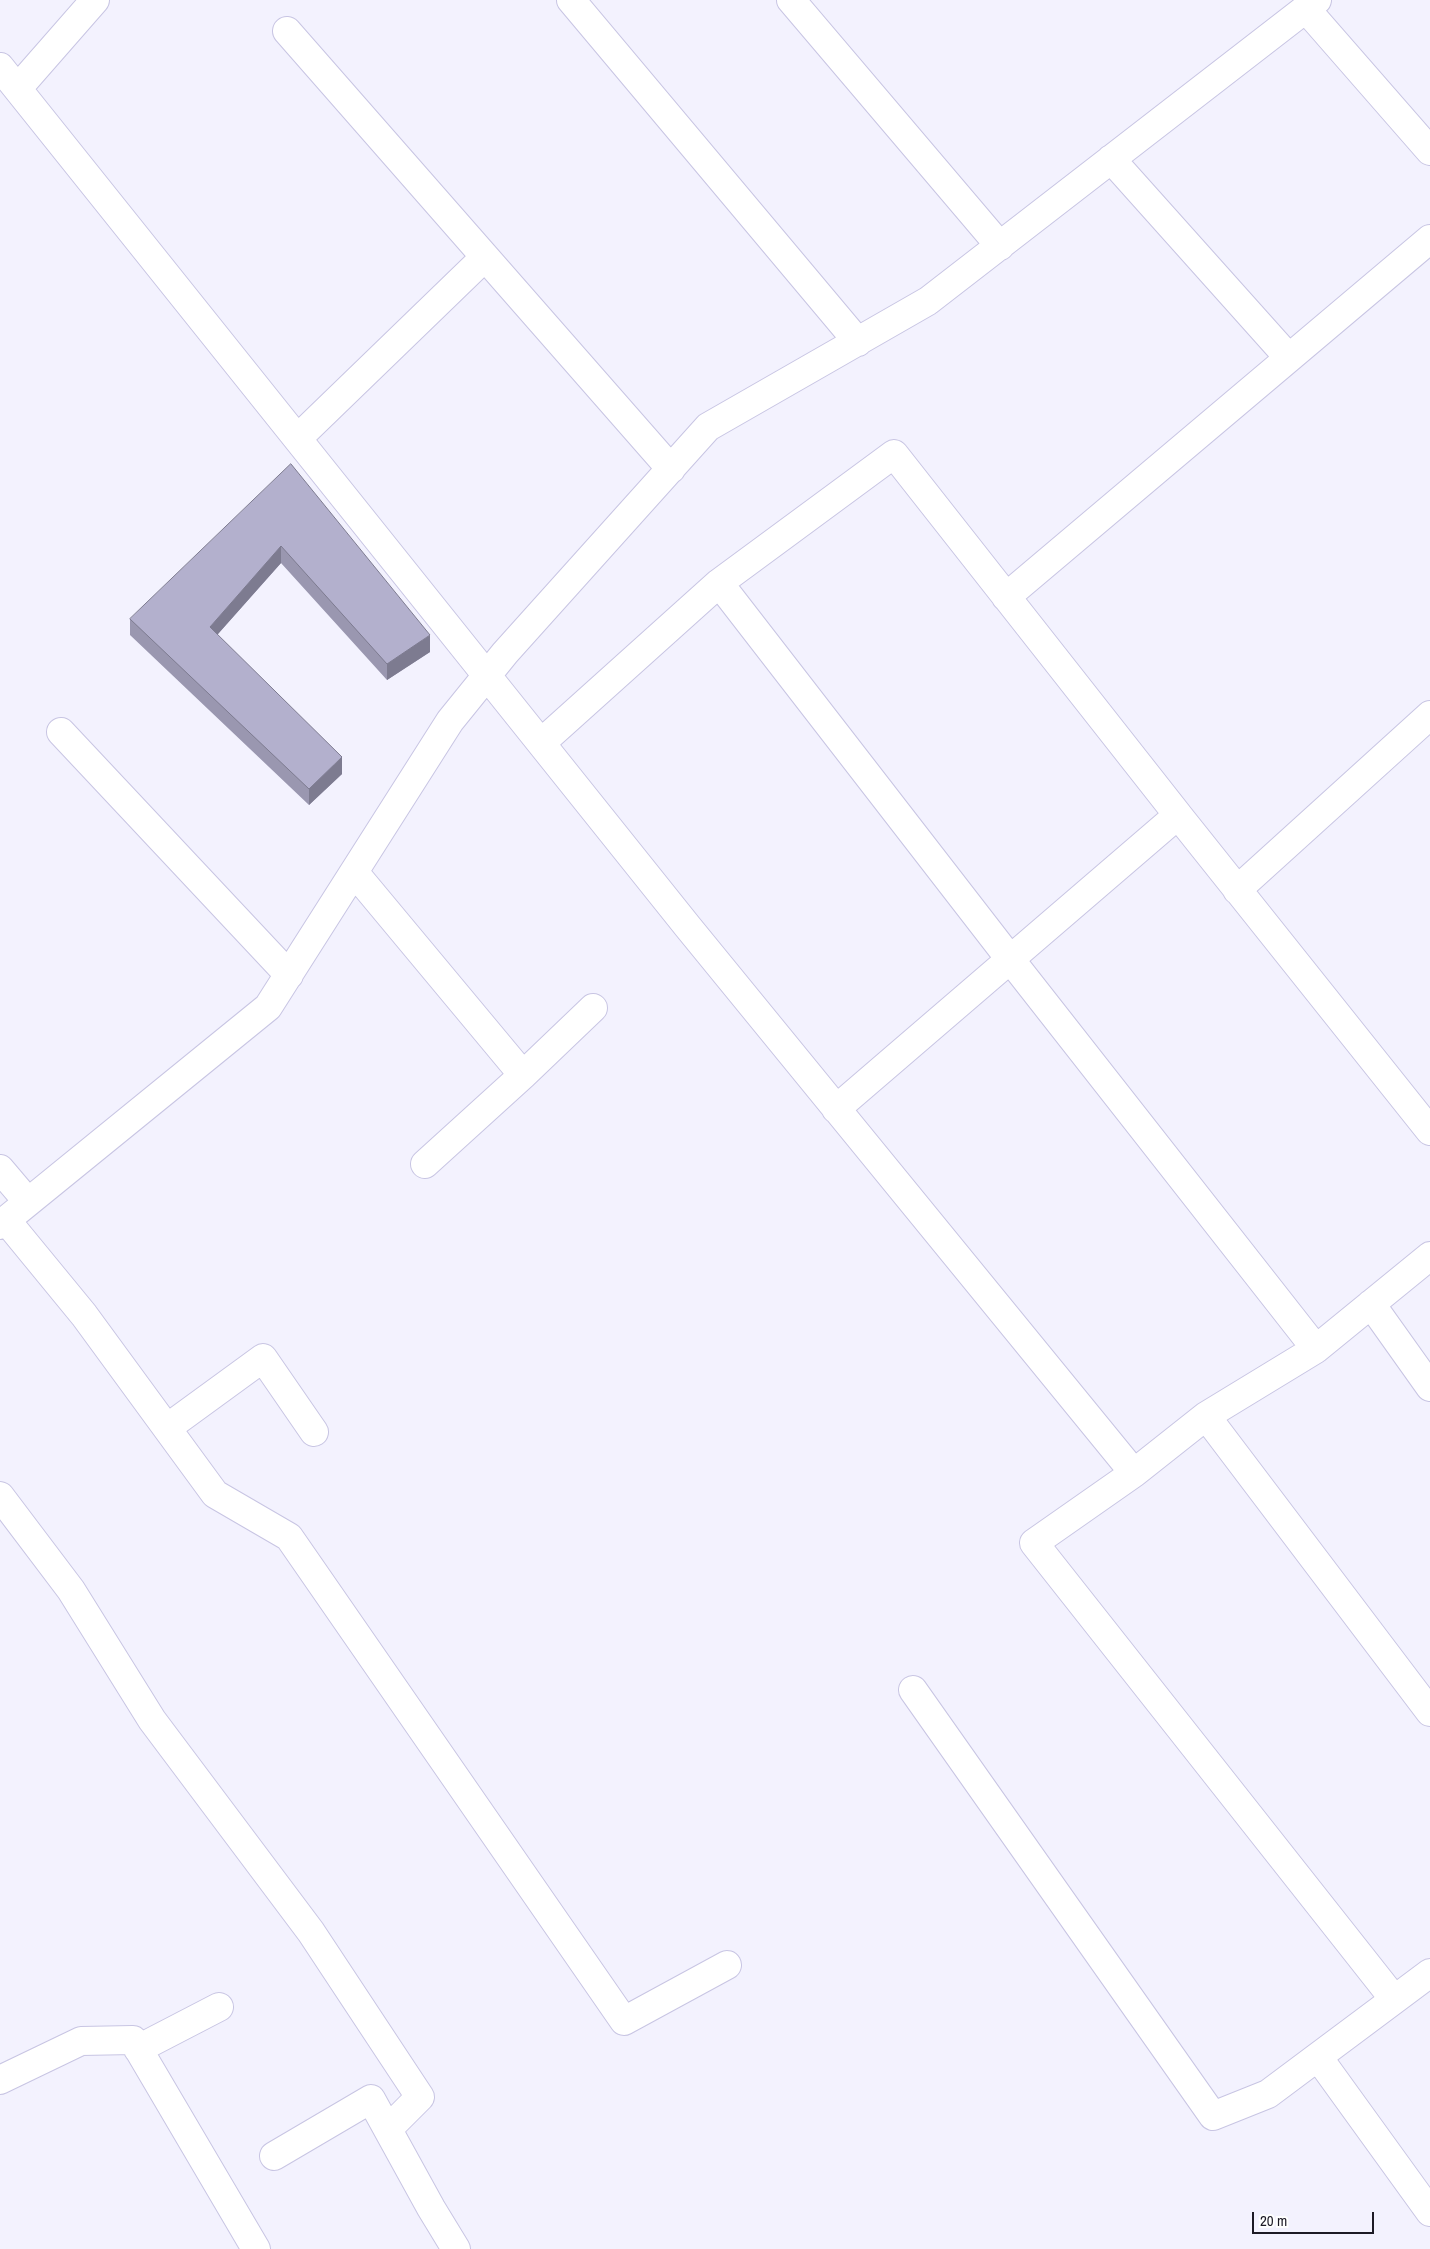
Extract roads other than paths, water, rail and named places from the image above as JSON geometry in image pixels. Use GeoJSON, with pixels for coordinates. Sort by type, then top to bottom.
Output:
{"type":"FeatureCollection","features":[{"type":"Feature","properties":{"kind":"street"},"geometry":{"type":"LineString","coordinates":[[18,88],[95,0]]}},
{"type":"Feature","properties":{"kind":"street"},"geometry":{"type":"LineString","coordinates":[[571,0],[858,342]]}},
{"type":"Feature","properties":{"kind":"street"},"geometry":{"type":"LineString","coordinates":[[791,0],[1000,246]]}},
{"type":"Feature","properties":{"kind":"street"},"geometry":{"type":"LineString","coordinates":[[727,1965],[624,2021],[289,1537],[215,1494],[84,1315],[3,1223],[268,1007],[450,722],[487,675],[708,427],[928,301],[1311,4],[1430,150]]}},
{"type":"Feature","properties":{"kind":"street"},"geometry":{"type":"LineString","coordinates":[[287,32],[671,469]]}},
{"type":"Feature","properties":{"kind":"street"},"geometry":{"type":"LineString","coordinates":[[0,67],[836,1109],[1134,1473]]}},
{"type":"Feature","properties":{"kind":"street"},"geometry":{"type":"LineString","coordinates":[[1111,159],[1289,358]]}},
{"type":"Feature","properties":{"kind":"street"},"geometry":{"type":"LineString","coordinates":[[1006,597],[1430,239]]}},
{"type":"Feature","properties":{"kind":"street"},"geometry":{"type":"LineString","coordinates":[[298,438],[485,257]]}},
{"type":"Feature","properties":{"kind":"street"},"geometry":{"type":"LineString","coordinates":[[542,743],[719,583],[894,454],[1237,890],[1430,1131]]}},
{"type":"Feature","properties":{"kind":"street"},"geometry":{"type":"LineString","coordinates":[[719,583],[1010,959],[1316,1349]]}},
{"type":"Feature","properties":{"kind":"street"},"geometry":{"type":"LineString","coordinates":[[1237,890],[1429,717]]}},
{"type":"Feature","properties":{"kind":"street"},"geometry":{"type":"LineString","coordinates":[[62,732],[289,975]]}},
{"type":"Feature","properties":{"kind":"street"},"geometry":{"type":"LineString","coordinates":[[836,1109],[1178,815]]}},
{"type":"Feature","properties":{"kind":"street"},"geometry":{"type":"LineString","coordinates":[[354,872],[523,1075]]}},
{"type":"Feature","properties":{"kind":"street"},"geometry":{"type":"LineString","coordinates":[[425,1164],[593,1008]]}},
{"type":"Feature","properties":{"kind":"street"},"geometry":{"type":"LineString","coordinates":[[0,1169],[28,1202]]}},
{"type":"Feature","properties":{"kind":"street"},"geometry":{"type":"LineString","coordinates":[[1394,2000],[1034,1543],[1134,1473],[1206,1416],[1316,1349],[1430,1256]]}},
{"type":"Feature","properties":{"kind":"street"},"geometry":{"type":"LineString","coordinates":[[1371,1304],[1430,1387]]}},
{"type":"Feature","properties":{"kind":"street"},"geometry":{"type":"LineString","coordinates":[[167,1428],[264,1358],[314,1432]]}},
{"type":"Feature","properties":{"kind":"street"},"geometry":{"type":"LineString","coordinates":[[1206,1416],[1430,1712]]}},
{"type":"Feature","properties":{"kind":"street"},"geometry":{"type":"LineString","coordinates":[[0,1496],[71,1590],[152,1720],[311,1932],[420,2097],[388,2129]]}},
{"type":"Feature","properties":{"kind":"street"},"geometry":{"type":"LineString","coordinates":[[913,1690],[1213,2116],[1268,2094],[1430,1973]]}},
{"type":"Feature","properties":{"kind":"street"},"geometry":{"type":"LineString","coordinates":[[138,2049],[219,2007]]}},
{"type":"Feature","properties":{"kind":"street"},"geometry":{"type":"LineString","coordinates":[[0,2080],[81,2042],[133,2040],[256,2249]]}},
{"type":"Feature","properties":{"kind":"street"},"geometry":{"type":"LineString","coordinates":[[1318,2057],[1430,2212]]}},
{"type":"Feature","properties":{"kind":"street"},"geometry":{"type":"LineString","coordinates":[[274,2156],[371,2099],[431,2208],[456,2249]]}}]}
